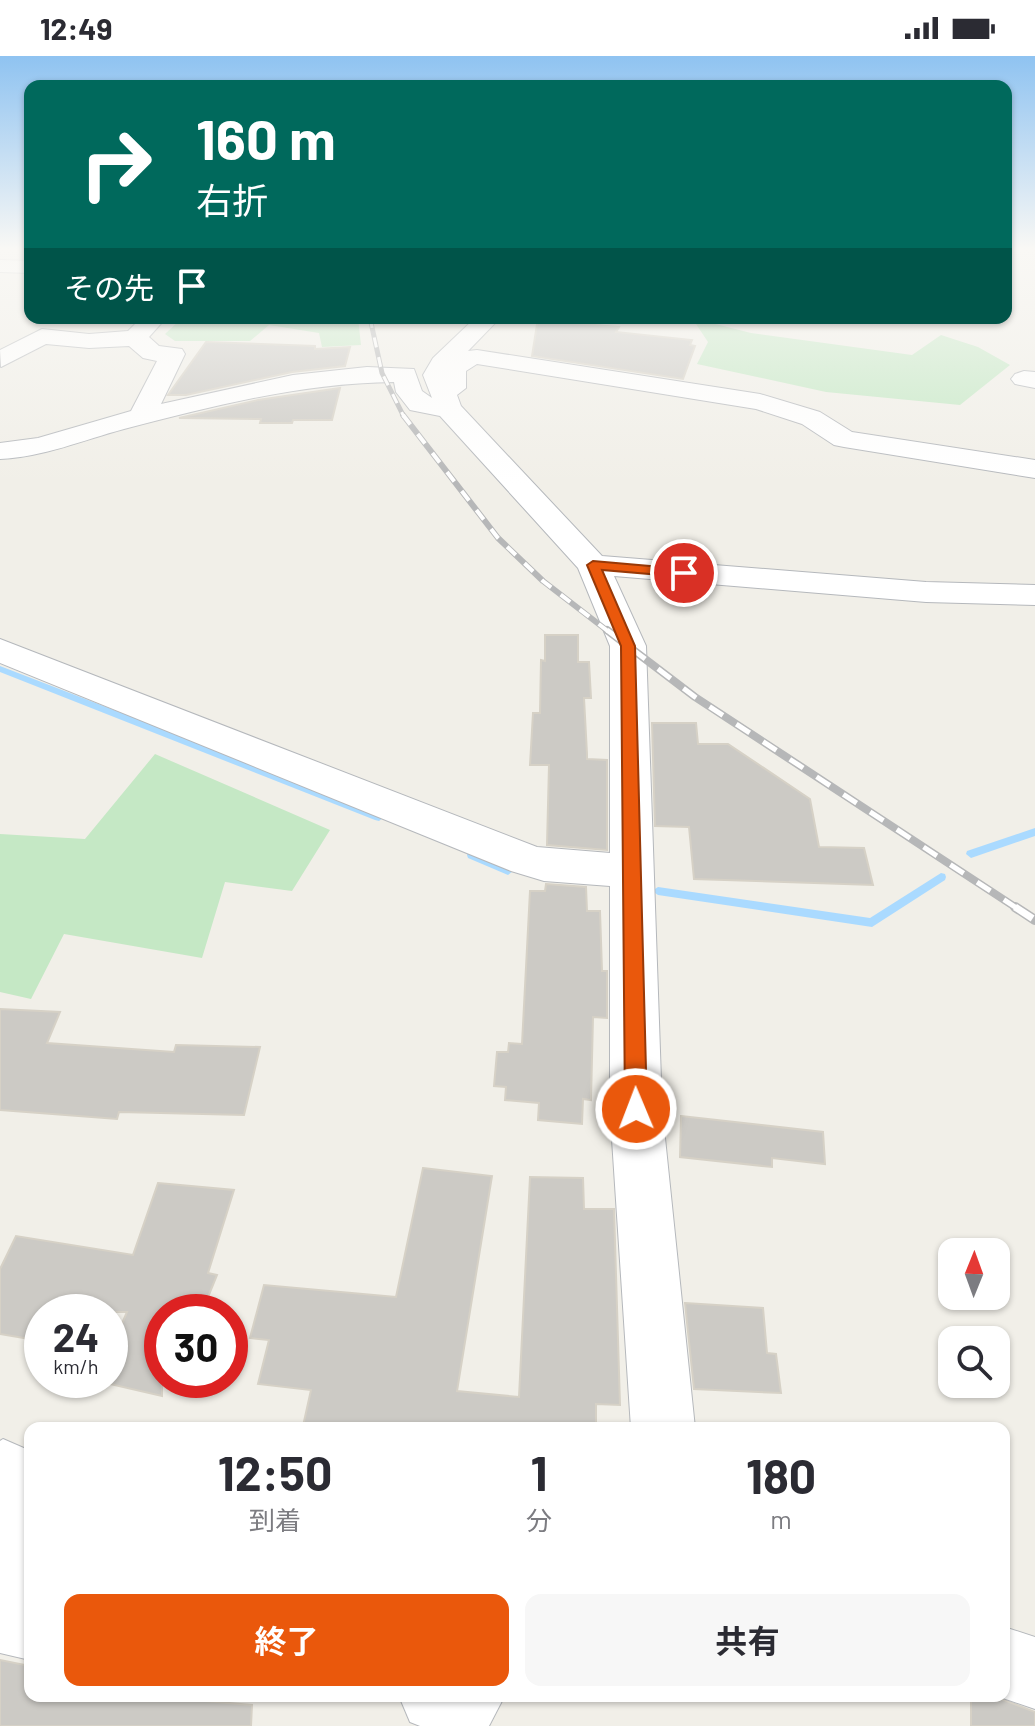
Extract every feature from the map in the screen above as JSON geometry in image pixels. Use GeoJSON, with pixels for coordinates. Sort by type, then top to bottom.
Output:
{"type":"FeatureCollection","features":[{"type":"Feature","properties":{"kind":"street"},"geometry":{"type":"LineString","coordinates":[[1,360],[42,336],[89,341],[135,338],[145,328]]}},
{"type":"Feature","properties":{"kind":"street"},"geometry":{"type":"LineString","coordinates":[[478,328],[442,363],[436,375],[444,400],[593,565],[628,646],[636,1109],[662,1422]]}},
{"type":"Feature","properties":{"kind":"street"},"geometry":{"type":"LineString","coordinates":[[135,338],[168,363],[200,376],[267,385]]}},
{"type":"Feature","properties":{"kind":"street"},"geometry":{"type":"LineString","coordinates":[[0,451],[26,451],[267,385],[328,376],[405,374],[409,392],[419,404],[444,400],[454,388],[453,370],[462,360],[477,357],[760,402],[811,418],[844,439],[1035,469]]}},
{"type":"Feature","properties":{"kind":"street"},"geometry":{"type":"LineString","coordinates":[[141,418],[168,363]]}},
{"type":"Feature","properties":{"kind":"street"},"geometry":{"type":"LineString","coordinates":[[593,565],[926,592],[1035,595]]}},
{"type":"Feature","properties":{"kind":"street"},"geometry":{"type":"LineString","coordinates":[[0,650],[526,860],[544,865],[632,871]]}},
{"type":"Feature","properties":{"kind":"street"},"geometry":{"type":"LineString","coordinates":[[0,1599],[11,1472]]}},
{"type":"Feature","properties":{"kind":"street"},"geometry":{"type":"LineString","coordinates":[[0,1618],[24,1624]]}},
{"type":"Feature","properties":{"kind":"street"},"geometry":{"type":"LineString","coordinates":[[1010,1665],[1035,1673]]}},
{"type":"Feature","properties":{"kind":"green space"},"geometry":{"type":"Polygon","coordinates":[[[171,328],[266,328],[250,341],[175,341],[165,334],[171,328]]]}},
{"type":"Feature","properties":{"kind":"green space"},"geometry":{"type":"Polygon","coordinates":[[[287,328],[359,328],[361,345],[322,347],[319,333],[287,328]]]}},
{"type":"Feature","properties":{"kind":"green space"},"geometry":{"type":"Polygon","coordinates":[[[699,328],[731,328],[912,355],[941,335],[978,347],[1010,365],[960,405],[826,392],[697,364],[708,342],[699,328]]]}},
{"type":"Feature","properties":{"kind":"green space"},"geometry":{"type":"Polygon","coordinates":[[[155,754],[330,830],[292,891],[225,882],[202,958],[64,934],[31,999],[0,992],[0,834],[85,839],[155,754]]]}},
{"type":"Feature","properties":{"kind":"building"},"geometry":{"type":"Polygon","coordinates":[[[536,328],[618,328],[616,332],[692,340],[690,345],[695,346],[683,379],[532,356],[536,328]]]}},
{"type":"Feature","properties":{"kind":"building"},"geometry":{"type":"Polygon","coordinates":[[[206,342],[315,346],[315,349],[350,347],[345,366],[292,372],[186,395],[168,395],[206,342]]]}},
{"type":"Feature","properties":{"kind":"building"},"geometry":{"type":"Polygon","coordinates":[[[340,388],[332,420],[260,423],[261,419],[179,418],[258,400],[340,388]]]}},
{"type":"Feature","properties":{"kind":"building"},"geometry":{"type":"Polygon","coordinates":[[[545,635],[578,635],[578,662],[589,662],[591,698],[584,698],[587,759],[607,760],[607,850],[547,845],[549,765],[530,765],[533,713],[540,713],[545,635]]]}},
{"type":"Feature","properties":{"kind":"building"},"geometry":{"type":"Polygon","coordinates":[[[652,723],[696,723],[698,744],[728,744],[810,799],[819,847],[864,848],[873,885],[694,879],[689,827],[655,826],[652,723]]]}},
{"type":"Feature","properties":{"kind":"building"},"geometry":{"type":"Polygon","coordinates":[[[546,884],[586,887],[587,911],[600,911],[602,971],[607,971],[607,1018],[593,1017],[591,1100],[583,1099],[582,1124],[538,1120],[539,1103],[505,1100],[506,1087],[494,1086],[497,1052],[508,1052],[509,1043],[522,1044],[530,891],[545,891],[546,884]]]}},
{"type":"Feature","properties":{"kind":"building"},"geometry":{"type":"Polygon","coordinates":[[[0,1009],[60,1012],[47,1043],[174,1052],[176,1045],[260,1047],[244,1115],[119,1112],[117,1119],[0,1110],[0,1009]]]}},
{"type":"Feature","properties":{"kind":"building"},"geometry":{"type":"Polygon","coordinates":[[[681,1116],[823,1132],[825,1164],[772,1158],[772,1167],[680,1157],[681,1116]]]}},
{"type":"Feature","properties":{"kind":"building"},"geometry":{"type":"Polygon","coordinates":[[[423,1168],[492,1176],[457,1391],[519,1397],[530,1177],[583,1178],[584,1209],[614,1209],[620,1405],[596,1404],[596,1422],[304,1422],[311,1390],[258,1384],[269,1340],[250,1338],[264,1285],[396,1297],[423,1168]]]}},
{"type":"Feature","properties":{"kind":"building"},"geometry":{"type":"Polygon","coordinates":[[[158,1183],[234,1190],[208,1273],[217,1275],[209,1294],[144,1294],[144,1392],[128,1388],[128,1294],[24,1294],[24,1338],[0,1334],[0,1269],[16,1236],[133,1255],[158,1183]]]}},
{"type":"Feature","properties":{"kind":"building"},"geometry":{"type":"Polygon","coordinates":[[[685,1303],[763,1308],[767,1353],[776,1354],[781,1393],[694,1389],[685,1303]]]}},
{"type":"Feature","properties":{"kind":"building"},"geometry":{"type":"Polygon","coordinates":[[[0,1660],[24,1665],[24,1702],[217,1702],[252,1705],[251,1726],[0,1726],[0,1660]]]}},
{"type":"Feature","properties":{"kind":"building"},"geometry":{"type":"Polygon","coordinates":[[[971,1702],[1009,1702],[1035,1712],[1035,1726],[971,1726],[971,1702]]]}},
{"type":"Feature","properties":{"kind":"waterway"},"geometry":{"type":"LineString","coordinates":[[0,669],[379,817]]}},
{"type":"Feature","properties":{"kind":"waterway"},"geometry":{"type":"LineString","coordinates":[[971,854],[1035,832]]}},
{"type":"Feature","properties":{"kind":"waterway"},"geometry":{"type":"LineString","coordinates":[[472,855],[508,871]]}},
{"type":"Feature","properties":{"kind":"waterway"},"geometry":{"type":"LineString","coordinates":[[658,891],[872,923],[941,877]]}},
{"type":"Feature","properties":{"kind":"railway"},"geometry":{"type":"LineString","coordinates":[[372,328],[382,373],[403,415]]}},
{"type":"Feature","properties":{"kind":"railway"},"geometry":{"type":"LineString","coordinates":[[403,415],[498,538],[543,581],[609,632]]}},
{"type":"Feature","properties":{"kind":"railway"},"geometry":{"type":"LineString","coordinates":[[607,630],[695,697],[1018,909]]}},
{"type":"Feature","properties":{"kind":"railway"},"geometry":{"type":"LineString","coordinates":[[1015,907],[1035,920]]}},
{"type":"Feature","properties":{"kind":"route"},"geometry":{"type":"LineString","coordinates":[[636,1109],[628,646],[593,565],[684,573]]}}]}
